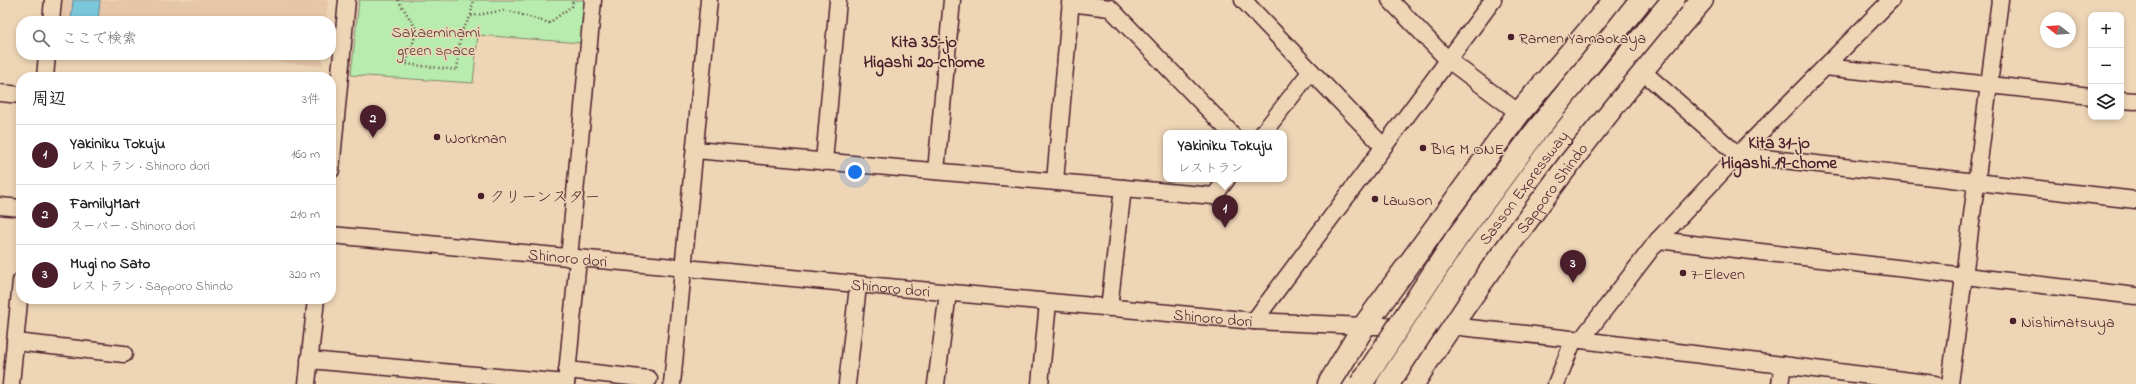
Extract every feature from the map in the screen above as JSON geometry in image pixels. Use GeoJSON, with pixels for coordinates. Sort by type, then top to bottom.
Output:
{"type":"FeatureCollection","features":[{"type":"Feature","properties":{"kind":"highway"},"geometry":{"type":"LineString","coordinates":[[1329,384],[1364,326],[1519,113],[1615,0]]}},
{"type":"Feature","properties":{"kind":"highway","name":"Sasson Expressway"},"geometry":{"type":"LineString","coordinates":[[1360,384],[1456,239],[1533,135],[1641,0]]}},
{"type":"Feature","properties":{"kind":"highway","name":"Sasson Expressway"},"geometry":{"type":"LineString","coordinates":[[1388,384],[1474,253],[1541,162],[1673,0]]}},
{"type":"Feature","properties":{"kind":"highway","name":"Sapporo Shindo"},"geometry":{"type":"LineString","coordinates":[[1413,384],[1451,326],[1547,192],[1642,70],[1702,0]]}},
{"type":"Feature","properties":{"kind":"street"},"geometry":{"type":"LineString","coordinates":[[51,16],[53,0]]}},
{"type":"Feature","properties":{"kind":"street"},"geometry":{"type":"LineString","coordinates":[[336,117],[347,0]]}},
{"type":"Feature","properties":{"kind":"street"},"geometry":{"type":"LineString","coordinates":[[566,379],[593,0]]}},
{"type":"Feature","properties":{"kind":"street"},"geometry":{"type":"LineString","coordinates":[[672,384],[709,0]]}},
{"type":"Feature","properties":{"kind":"street"},"geometry":{"type":"LineString","coordinates":[[824,162],[838,0]]}},
{"type":"Feature","properties":{"kind":"street"},"geometry":{"type":"LineString","coordinates":[[936,171],[952,0]]}},
{"type":"Feature","properties":{"kind":"street"},"geometry":{"type":"LineString","coordinates":[[1243,0],[1383,146]]}},
{"type":"Feature","properties":{"kind":"street"},"geometry":{"type":"LineString","coordinates":[[1390,0],[1447,59],[1519,113]]}},
{"type":"Feature","properties":{"kind":"street"},"geometry":{"type":"LineString","coordinates":[[1254,322],[1492,0]]}},
{"type":"Feature","properties":{"kind":"street"},"geometry":{"type":"LineString","coordinates":[[1556,384],[1577,340],[1658,240],[1738,155],[1891,0]]}},
{"type":"Feature","properties":{"kind":"street"},"geometry":{"type":"LineString","coordinates":[[1950,384],[2000,0]]}},
{"type":"Feature","properties":{"kind":"street"},"geometry":{"type":"LineString","coordinates":[[1055,181],[1071,1],[1110,8],[1228,130]]}},
{"type":"Feature","properties":{"kind":"street"},"geometry":{"type":"LineString","coordinates":[[45,72],[47,60]]}},
{"type":"Feature","properties":{"kind":"street"},"geometry":{"type":"LineString","coordinates":[[1825,67],[2088,96]]}},
{"type":"Feature","properties":{"kind":"street"},"geometry":{"type":"LineString","coordinates":[[1642,70],[1738,155],[2136,200]]}},
{"type":"Feature","properties":{"kind":"street"},"geometry":{"type":"LineString","coordinates":[[1265,130],[1311,71]]}},
{"type":"Feature","properties":{"kind":"street"},"geometry":{"type":"LineString","coordinates":[[0,93],[16,95]]}},
{"type":"Feature","properties":{"kind":"street"},"geometry":{"type":"LineString","coordinates":[[2124,100],[2136,101]]}},
{"type":"Feature","properties":{"kind":"street"},"geometry":{"type":"LineString","coordinates":[[695,150],[1214,196],[1225,182]]}},
{"type":"Feature","properties":{"kind":"street"},"geometry":{"type":"LineString","coordinates":[[1109,308],[1123,188]]}},
{"type":"Feature","properties":{"kind":"street"},"geometry":{"type":"LineString","coordinates":[[0,206],[16,208]]}},
{"type":"Feature","properties":{"kind":"street","name":"Shinoro dori"},"geometry":{"type":"LineString","coordinates":[[336,235],[858,286],[1254,322],[1364,326],[1451,326],[1935,384]]}},
{"type":"Feature","properties":{"kind":"street"},"geometry":{"type":"LineString","coordinates":[[1658,240],[2136,296]]}},
{"type":"Feature","properties":{"kind":"street"},"geometry":{"type":"LineString","coordinates":[[847,384],[858,286]]}},
{"type":"Feature","properties":{"kind":"street"},"geometry":{"type":"LineString","coordinates":[[936,384],[948,293]]}},
{"type":"Feature","properties":{"kind":"street"},"geometry":{"type":"LineString","coordinates":[[1040,384],[1048,303]]}},
{"type":"Feature","properties":{"kind":"street"},"geometry":{"type":"LineString","coordinates":[[11,384],[19,304]]}},
{"type":"Feature","properties":{"kind":"street"},"geometry":{"type":"LineString","coordinates":[[306,384],[315,304]]}},
{"type":"Feature","properties":{"kind":"street"},"geometry":{"type":"LineString","coordinates":[[15,342],[124,354]]}},
{"type":"Feature","properties":{"kind":"street"},"geometry":{"type":"LineString","coordinates":[[309,360],[566,379],[649,378]]}},
{"type":"Feature","properties":{"kind":"street"},"geometry":{"type":"LineString","coordinates":[[1780,384],[1783,365]]}},
{"type":"Feature","properties":{"kind":"path"},"geometry":{"type":"LineString","coordinates":[[398,0],[416,30],[406,64],[457,70],[461,32],[471,16],[473,0]]}},
{"type":"Feature","properties":{"kind":"path"},"geometry":{"type":"LineString","coordinates":[[471,16],[506,10],[549,22],[572,6],[574,0]]}},
{"type":"Feature","properties":{"kind":"shaded area"},"geometry":{"type":"Polygon","coordinates":[[[57,0],[328,0],[326,16],[55,16],[57,0]]]}},
{"type":"Feature","properties":{"kind":"shaded area"},"geometry":{"type":"Polygon","coordinates":[[[257,60],[323,60],[322,66],[257,60]]]}},
{"type":"Feature","properties":{"kind":"green space","name":"Sakaeminami green space"},"geometry":{"type":"Polygon","coordinates":[[[359,0],[585,0],[581,43],[478,35],[473,83],[351,75],[359,0]]]}},
{"type":"Feature","properties":{"kind":"water"},"geometry":{"type":"Polygon","coordinates":[[[73,0],[100,0],[98,16],[71,16],[73,0]]]}},
{"type":"Feature","properties":{"kind":"place","name":"Ramen Yamaokaya"},"geometry":{"type":"Point","coordinates":[1511,37]}},
{"type":"Feature","properties":{"kind":"place","name":"Workman"},"geometry":{"type":"Point","coordinates":[437,137]}},
{"type":"Feature","properties":{"kind":"place","name":"FamilyMart"},"geometry":{"type":"Point","coordinates":[373,138]}},
{"type":"Feature","properties":{"kind":"place","name":"BIG M ONE"},"geometry":{"type":"Point","coordinates":[1423,148]}},
{"type":"Feature","properties":{"kind":"place","name":"クリーンスター"},"geometry":{"type":"Point","coordinates":[481,196]}},
{"type":"Feature","properties":{"kind":"place","name":"Lawson"},"geometry":{"type":"Point","coordinates":[1375,199]}},
{"type":"Feature","properties":{"kind":"place","name":"Yakiniku Tokuju"},"geometry":{"type":"Point","coordinates":[1225,228]}},
{"type":"Feature","properties":{"kind":"place","name":"7-Eleven"},"geometry":{"type":"Point","coordinates":[1683,273]}},
{"type":"Feature","properties":{"kind":"place","name":"Mugi no Sato"},"geometry":{"type":"Point","coordinates":[1573,283]}},
{"type":"Feature","properties":{"kind":"place","name":"Nishimatsuya"},"geometry":{"type":"Point","coordinates":[2013,321]}},
{"type":"Feature","properties":{"kind":"district","name":"Kita 35-jo Higashi 20-chome"},"geometry":{"type":"Point","coordinates":[924,51]}},
{"type":"Feature","properties":{"kind":"district","name":"Kita 31-jo Higashi 19-chome"},"geometry":{"type":"Point","coordinates":[1779,152]}}]}
